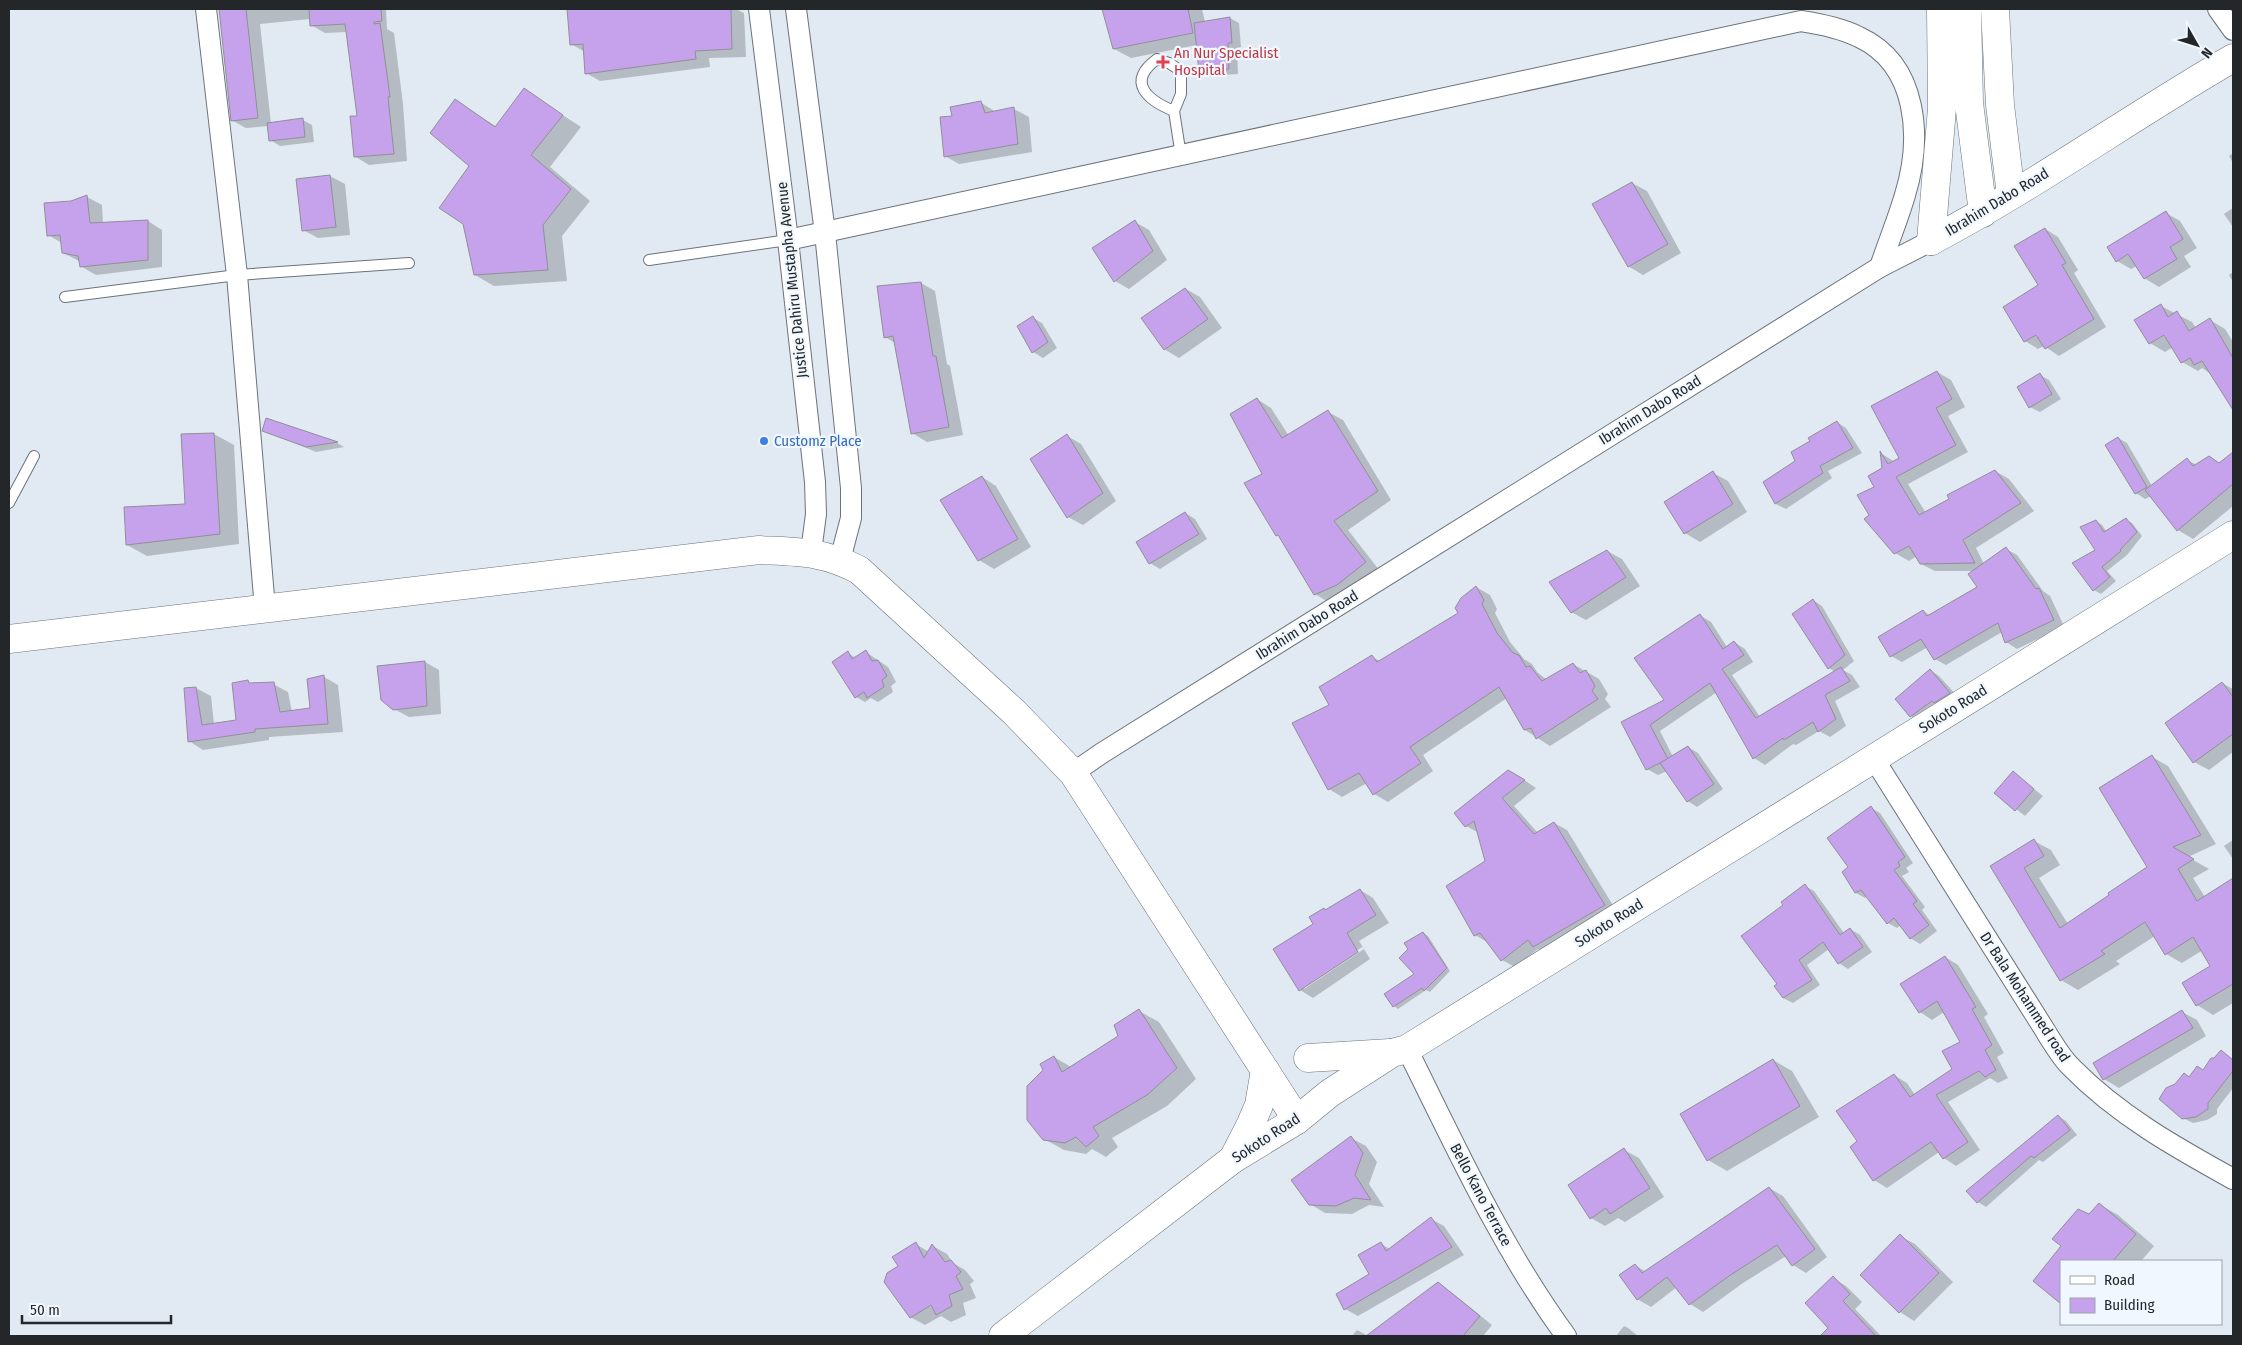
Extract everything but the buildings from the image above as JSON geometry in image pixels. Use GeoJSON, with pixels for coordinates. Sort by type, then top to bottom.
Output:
{"type":"FeatureCollection","features":[{"type":"Feature","properties":{"kind":"street"},"geometry":{"type":"LineString","coordinates":[[206,9],[237,275],[265,609]]}},
{"type":"Feature","properties":{"kind":"street","name":"Justice Dahiru Mustapha Avenue"},"geometry":{"type":"LineString","coordinates":[[759,9],[788,240],[815,482],[816,514],[812,552]]}},
{"type":"Feature","properties":{"kind":"street"},"geometry":{"type":"LineString","coordinates":[[796,9],[825,233],[851,488],[851,518],[840,560]]}},
{"type":"Feature","properties":{"kind":"street"},"geometry":{"type":"LineString","coordinates":[[1931,241],[1942,108],[1941,9]]}},
{"type":"Feature","properties":{"kind":"street"},"geometry":{"type":"LineString","coordinates":[[1967,9],[1969,102],[1983,213]]}},
{"type":"Feature","properties":{"kind":"street"},"geometry":{"type":"LineString","coordinates":[[1995,9],[2000,105],[2011,195]]}},
{"type":"Feature","properties":{"kind":"street"},"geometry":{"type":"LineString","coordinates":[[2218,9],[2233,30]]}},
{"type":"Feature","properties":{"kind":"street"},"geometry":{"type":"LineString","coordinates":[[788,240],[1801,21],[1828,25],[1861,37],[1887,57],[1903,80],[1912,104],[1915,130],[1906,193],[1880,266]]}},
{"type":"Feature","properties":{"kind":"street","name":"Ibrahim Dabo Road"},"geometry":{"type":"LineString","coordinates":[[1073,773],[1102,753],[1880,266],[1983,213],[2162,99],[2233,58]]}},
{"type":"Feature","properties":{"kind":"street","name":"Sokoto Road"},"geometry":{"type":"LineString","coordinates":[[1002,1336],[1233,1159],[1297,1120],[1330,1094],[2233,535]]}},
{"type":"Feature","properties":{"kind":"street"},"geometry":{"type":"LineString","coordinates":[[9,639],[759,550],[812,552],[840,560],[859,570],[1014,712],[1073,773],[1297,1120]]}},
{"type":"Feature","properties":{"kind":"street","name":"Dr Bala Mohammed road"},"geometry":{"type":"LineString","coordinates":[[1874,759],[2041,1024],[2070,1066],[2112,1106],[2170,1144],[2233,1179]]}},
{"type":"Feature","properties":{"kind":"street"},"geometry":{"type":"LineString","coordinates":[[1308,1058],[1399,1051]]}},
{"type":"Feature","properties":{"kind":"street","name":"Bello Kano Terrace"},"geometry":{"type":"LineString","coordinates":[[1399,1051],[1539,1299],[1566,1336]]}},
{"type":"Feature","properties":{"kind":"street"},"geometry":{"type":"LineString","coordinates":[[1233,1159],[1250,1126],[1258,1105],[1266,1070]]}},
{"type":"Feature","properties":{"kind":"lane"},"geometry":{"type":"LineString","coordinates":[[1174,111],[1152,100],[1144,92],[1142,78],[1147,67],[1157,59],[1169,63],[1180,71],[1181,94],[1174,111],[1181,156]]}},
{"type":"Feature","properties":{"kind":"lane"},"geometry":{"type":"LineString","coordinates":[[649,260],[788,240]]}},
{"type":"Feature","properties":{"kind":"lane"},"geometry":{"type":"LineString","coordinates":[[66,297],[237,275],[408,263]]}},
{"type":"Feature","properties":{"kind":"lane"},"geometry":{"type":"LineString","coordinates":[[9,503],[34,456]]}},
{"type":"Feature","properties":{"kind":"place","name":"An Nur Specialist Hospital"},"geometry":{"type":"Point","coordinates":[1163,62]}},
{"type":"Feature","properties":{"kind":"place","name":"Customz Place"},"geometry":{"type":"Point","coordinates":[764,441]}}]}
